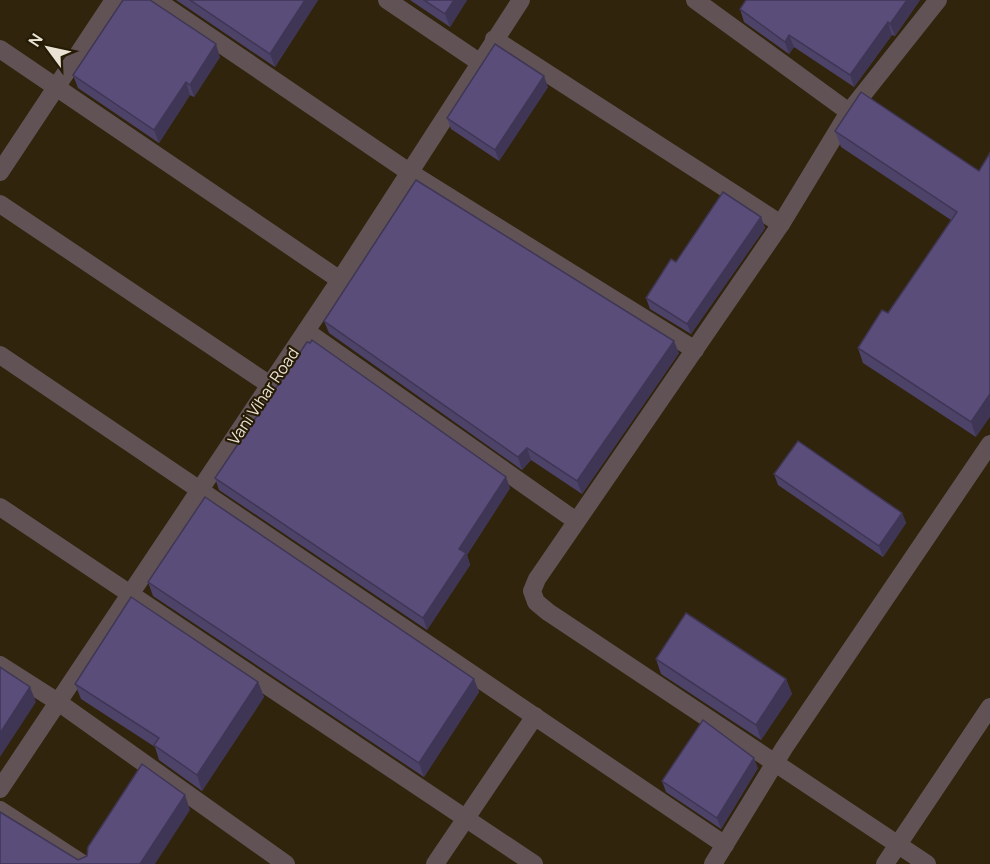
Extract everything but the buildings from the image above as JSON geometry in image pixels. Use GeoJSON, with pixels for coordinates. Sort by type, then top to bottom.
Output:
{"type":"FeatureCollection","features":[{"type":"Feature","properties":{"kind":"street"},"geometry":{"type":"LineString","coordinates":[[0,172],[114,0]]}},
{"type":"Feature","properties":{"kind":"street"},"geometry":{"type":"LineString","coordinates":[[156,0],[409,172],[695,350]]}},
{"type":"Feature","properties":{"kind":"street"},"geometry":{"type":"LineString","coordinates":[[387,0],[479,62]]}},
{"type":"Feature","properties":{"kind":"street","name":"Vani Vihar Road"},"geometry":{"type":"LineString","coordinates":[[0,789],[340,280],[521,0]]}},
{"type":"Feature","properties":{"kind":"street"},"geometry":{"type":"LineString","coordinates":[[695,0],[849,112]]}},
{"type":"Feature","properties":{"kind":"street"},"geometry":{"type":"LineString","coordinates":[[927,864],[536,602],[532,591],[537,579],[576,521],[781,224],[849,112],[931,2]]}},
{"type":"Feature","properties":{"kind":"street"},"geometry":{"type":"LineString","coordinates":[[494,39],[781,224]]}},
{"type":"Feature","properties":{"kind":"street"},"geometry":{"type":"LineString","coordinates":[[0,49],[340,280]]}},
{"type":"Feature","properties":{"kind":"street"},"geometry":{"type":"LineString","coordinates":[[0,204],[270,385]]}},
{"type":"Feature","properties":{"kind":"street"},"geometry":{"type":"LineString","coordinates":[[306,331],[576,521]]}},
{"type":"Feature","properties":{"kind":"street"},"geometry":{"type":"LineString","coordinates":[[0,355],[724,845]]}},
{"type":"Feature","properties":{"kind":"street"},"geometry":{"type":"LineString","coordinates":[[713,864],[775,762],[990,444]]}},
{"type":"Feature","properties":{"kind":"street"},"geometry":{"type":"LineString","coordinates":[[0,507],[534,864]]}},
{"type":"Feature","properties":{"kind":"street"},"geometry":{"type":"LineString","coordinates":[[0,665],[58,702],[286,864]]}},
{"type":"Feature","properties":{"kind":"street"},"geometry":{"type":"LineString","coordinates":[[885,864],[990,707]]}},
{"type":"Feature","properties":{"kind":"street"},"geometry":{"type":"LineString","coordinates":[[435,864],[535,716]]}},
{"type":"Feature","properties":{"kind":"street"},"geometry":{"type":"LineString","coordinates":[[0,810],[83,864]]}}]}
